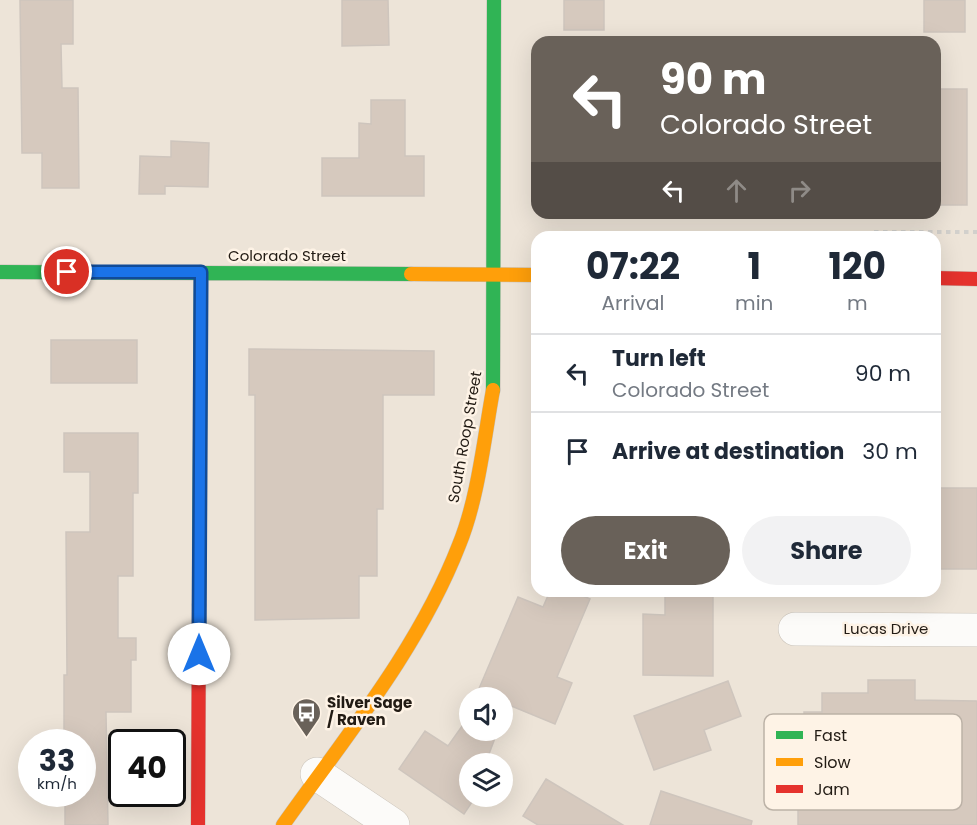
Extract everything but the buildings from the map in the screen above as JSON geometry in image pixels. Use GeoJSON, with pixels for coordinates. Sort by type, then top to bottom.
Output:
{"type":"FeatureCollection","features":[{"type":"Feature","properties":{"kind":"street","name":"South Roop Street"},"geometry":{"type":"LineString","coordinates":[[282,825],[397,664],[428,615],[460,544],[474,492],[494,384],[494,0]]}},
{"type":"Feature","properties":{"kind":"street","name":"Colorado Street"},"geometry":{"type":"LineString","coordinates":[[0,272],[531,275]]}},
{"type":"Feature","properties":{"kind":"street"},"geometry":{"type":"LineString","coordinates":[[198,825],[201,272]]}},
{"type":"Feature","properties":{"kind":"street"},"geometry":{"type":"LineString","coordinates":[[941,278],[977,279]]}},
{"type":"Feature","properties":{"kind":"street","name":"Lucas Drive"},"geometry":{"type":"LineString","coordinates":[[795,629],[977,630]]}},
{"type":"Feature","properties":{"kind":"street"},"geometry":{"type":"LineString","coordinates":[[317,774],[393,825]]}},
{"type":"Feature","properties":{"kind":"path"},"geometry":{"type":"LineString","coordinates":[[941,232],[977,232]]}},
{"type":"Feature","properties":{"kind":"traffic: fast"},"geometry":{"type":"LineString","coordinates":[[493,390],[494,0]]}},
{"type":"Feature","properties":{"kind":"traffic: fast"},"geometry":{"type":"LineString","coordinates":[[0,272],[411,274]]}},
{"type":"Feature","properties":{"kind":"traffic: fast"},"geometry":{"type":"LineString","coordinates":[[199,605],[201,272]]}},
{"type":"Feature","properties":{"kind":"traffic: slow"},"geometry":{"type":"LineString","coordinates":[[411,274],[531,275]]}},
{"type":"Feature","properties":{"kind":"traffic: slow"},"geometry":{"type":"LineString","coordinates":[[283,825],[380,690],[443,583],[466,527],[471,508],[493,390]]}},
{"type":"Feature","properties":{"kind":"traffic: jam"},"geometry":{"type":"LineString","coordinates":[[941,278],[977,279]]}},
{"type":"Feature","properties":{"kind":"traffic: jam"},"geometry":{"type":"LineString","coordinates":[[198,825],[199,605]]}},
{"type":"Feature","properties":{"kind":"place","name":"Silver Sage / Raven"},"geometry":{"type":"Point","coordinates":[306,738]}},
{"type":"Feature","properties":{"kind":"route"},"geometry":{"type":"LineString","coordinates":[[67,272],[201,272],[199,654]]}}]}
